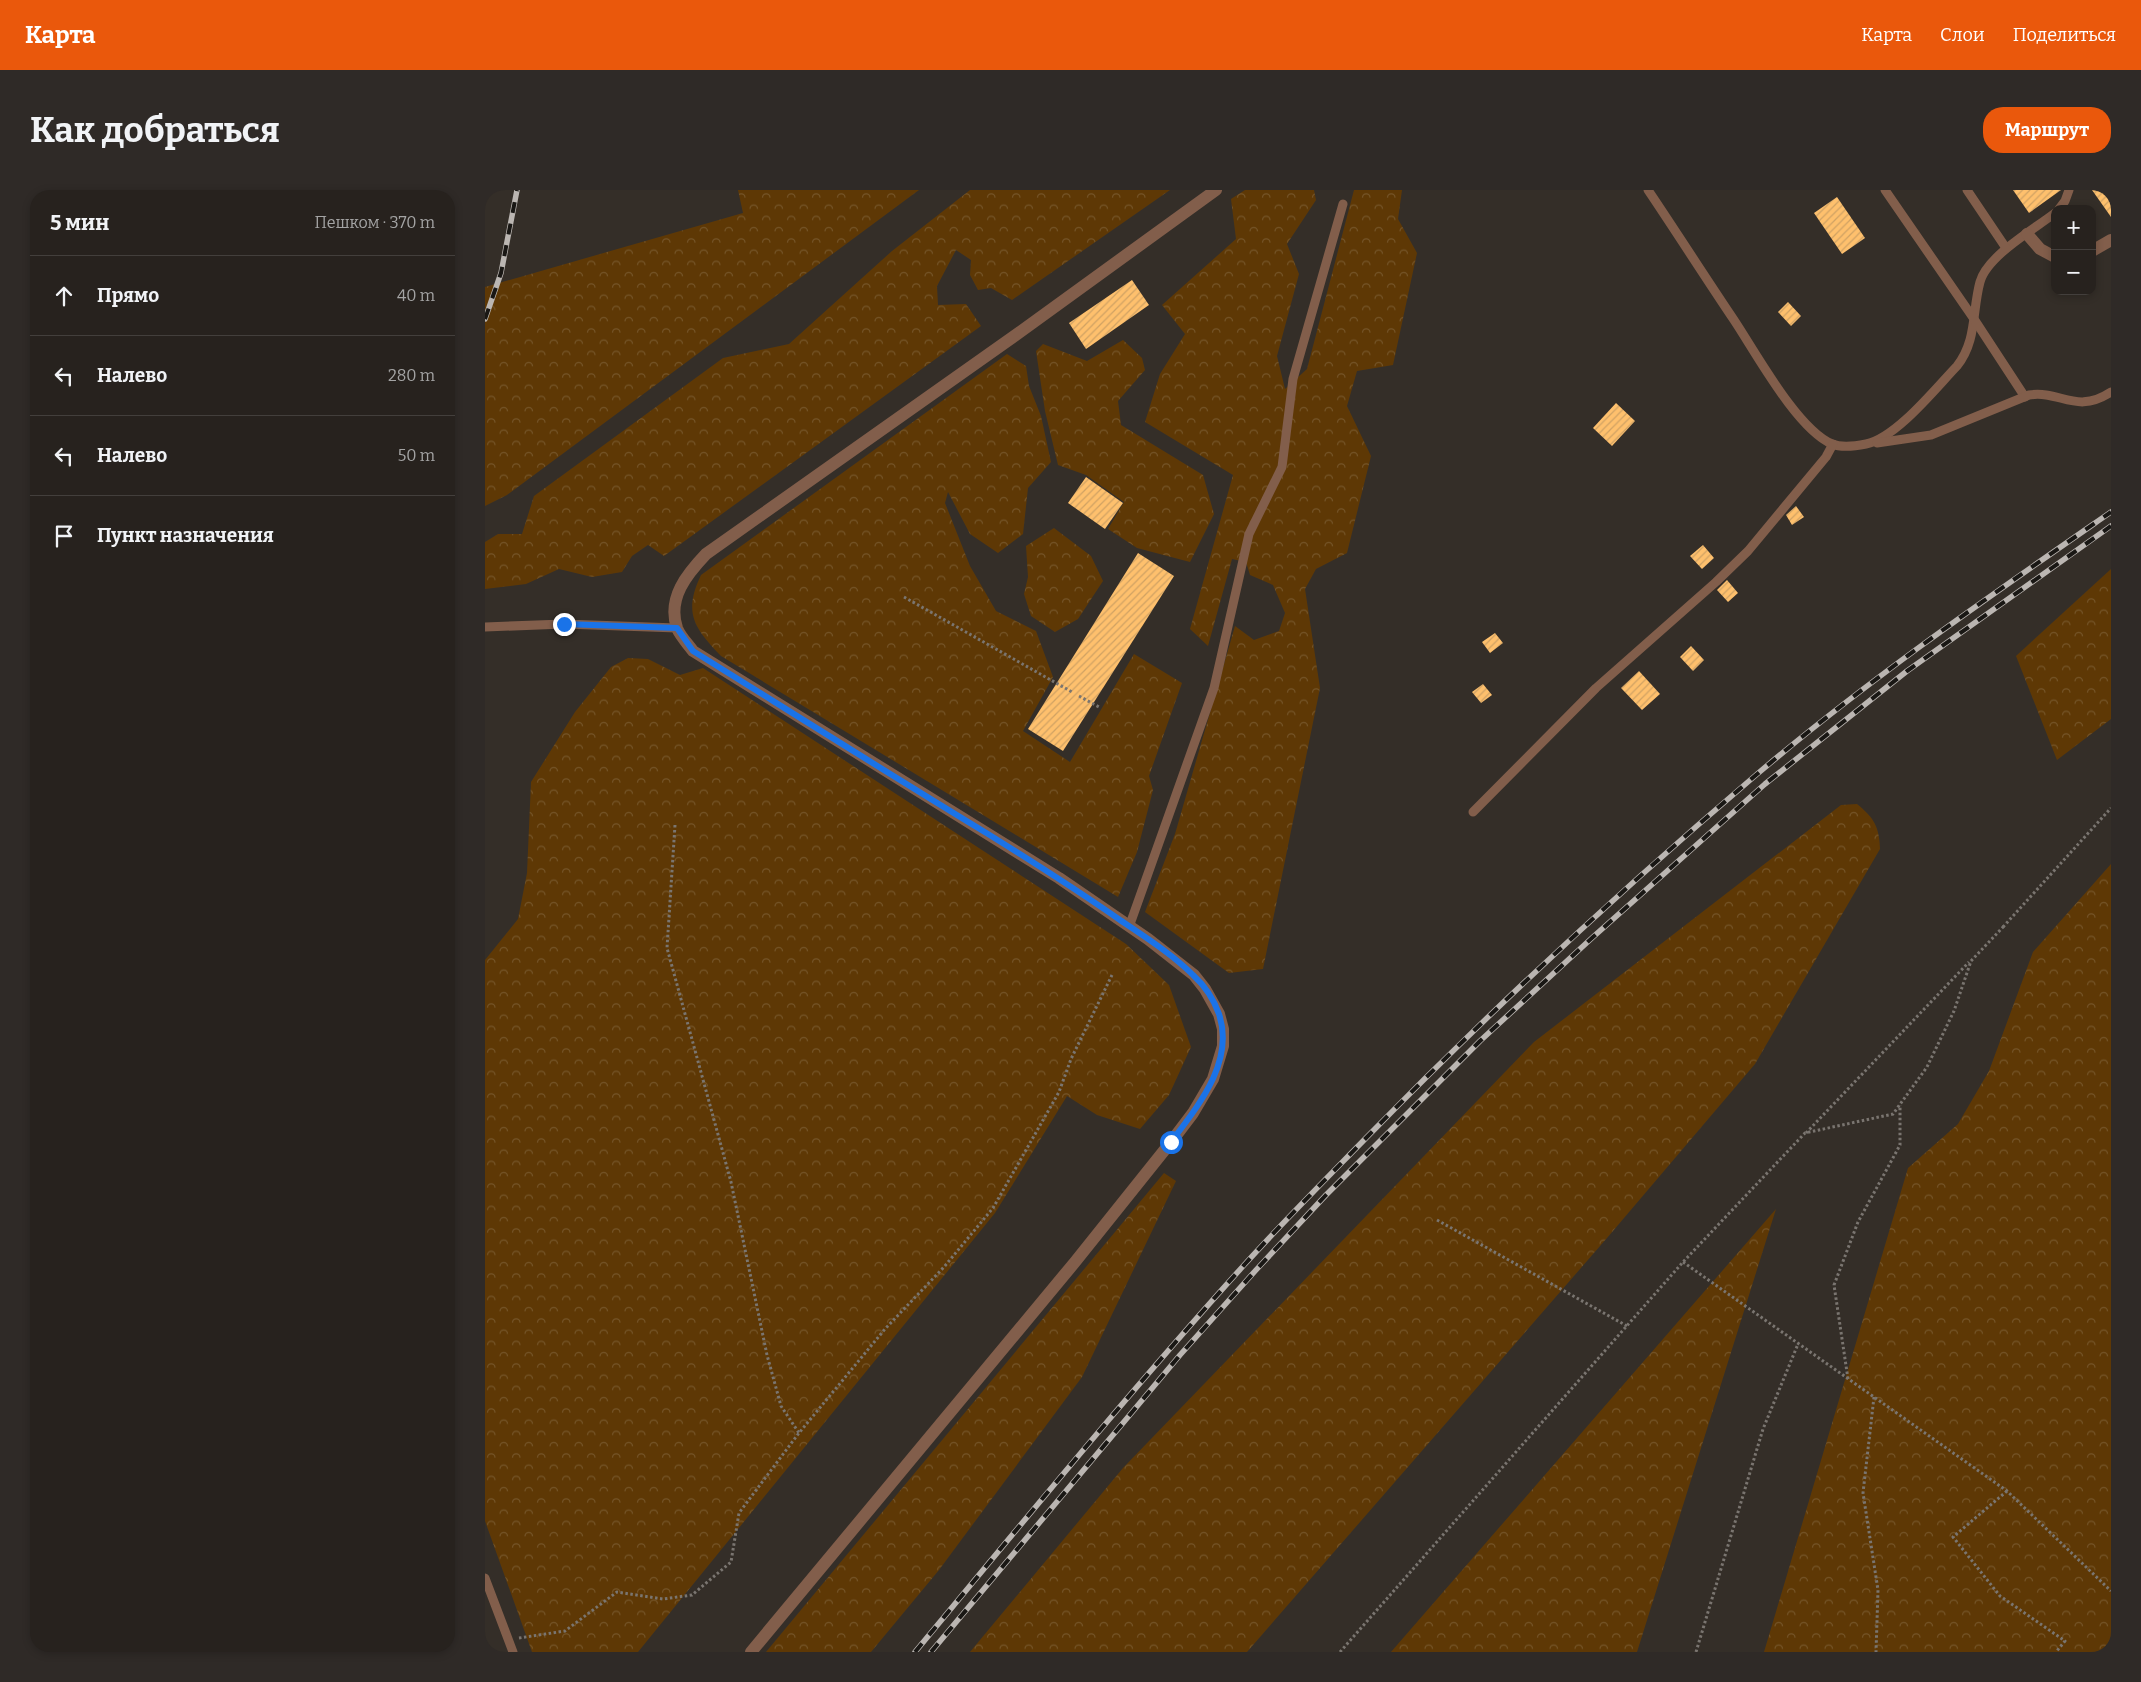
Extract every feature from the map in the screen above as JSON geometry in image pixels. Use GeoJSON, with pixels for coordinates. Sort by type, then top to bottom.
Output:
{"type":"FeatureCollection","features":[{"type":"Feature","properties":{"kind":"street"},"geometry":{"type":"LineString","coordinates":[[751,1652],[1139,1183],[1193,1113],[1213,1079],[1223,1046],[1223,1030],[1213,1000],[1194,975],[1129,926],[1059,878],[693,651],[677,628],[676,596],[690,570],[706,554],[1216,190]]}},
{"type":"Feature","properties":{"kind":"street"},"geometry":{"type":"LineString","coordinates":[[2027,234],[2040,249],[2051,254]]}},
{"type":"Feature","properties":{"kind":"street"},"geometry":{"type":"LineString","coordinates":[[2094,250],[2111,240]]}},
{"type":"Feature","properties":{"kind":"lane"},"geometry":{"type":"LineString","coordinates":[[1648,190],[1785,398],[1817,434],[1833,444],[1846,446],[1931,435],[2025,397],[2039,394],[2079,403],[2093,401],[2111,392]]}},
{"type":"Feature","properties":{"kind":"lane"},"geometry":{"type":"LineString","coordinates":[[1885,190],[2025,397]]}},
{"type":"Feature","properties":{"kind":"lane"},"geometry":{"type":"LineString","coordinates":[[1967,190],[2006,248]]}},
{"type":"Feature","properties":{"kind":"lane"},"geometry":{"type":"LineString","coordinates":[[2062,205],[2069,190]]}},
{"type":"Feature","properties":{"kind":"lane"},"geometry":{"type":"LineString","coordinates":[[1129,926],[1214,688],[1249,534],[1281,466],[1293,379],[1343,204]]}},
{"type":"Feature","properties":{"kind":"lane"},"geometry":{"type":"LineString","coordinates":[[1867,444],[1883,438],[1896,429],[1957,366],[1964,357],[1971,342],[1980,281],[1986,268],[2006,248],[2051,216]]}},
{"type":"Feature","properties":{"kind":"lane"},"geometry":{"type":"LineString","coordinates":[[1473,812],[1596,688],[1717,582],[1748,550],[1826,457],[1833,444]]}},
{"type":"Feature","properties":{"kind":"lane"},"geometry":{"type":"LineString","coordinates":[[485,627],[564,624],[677,628]]}},
{"type":"Feature","properties":{"kind":"lane"},"geometry":{"type":"LineString","coordinates":[[485,1578],[513,1652]]}},
{"type":"Feature","properties":{"kind":"path"},"geometry":{"type":"LineString","coordinates":[[904,597],[1072,692]]}},
{"type":"Feature","properties":{"kind":"path"},"geometry":{"type":"LineString","coordinates":[[1079,696],[1099,707]]}},
{"type":"Feature","properties":{"kind":"path"},"geometry":{"type":"LineString","coordinates":[[1805,1133],[1893,1114],[1927,1067],[1954,1012],[1971,961],[2111,808]]}},
{"type":"Feature","properties":{"kind":"path"},"geometry":{"type":"LineString","coordinates":[[675,825],[667,948],[731,1182],[767,1355],[781,1406],[799,1434]]}},
{"type":"Feature","properties":{"kind":"path"},"geometry":{"type":"LineString","coordinates":[[1340,1652],[1683,1262],[2004,926]]}},
{"type":"Feature","properties":{"kind":"path"},"geometry":{"type":"LineString","coordinates":[[509,1640],[565,1631],[617,1592],[663,1600],[692,1595],[731,1562],[739,1513],[799,1434],[885,1329],[944,1267],[993,1208],[1059,1092],[1071,1059],[1112,975]]}},
{"type":"Feature","properties":{"kind":"path"},"geometry":{"type":"LineString","coordinates":[[1848,1379],[1834,1285],[1858,1222],[1901,1145],[1899,1104]]}},
{"type":"Feature","properties":{"kind":"path"},"geometry":{"type":"LineString","coordinates":[[1437,1220],[1627,1326]]}},
{"type":"Feature","properties":{"kind":"path"},"geometry":{"type":"LineString","coordinates":[[1683,1262],[2007,1491],[2111,1591]]}},
{"type":"Feature","properties":{"kind":"path"},"geometry":{"type":"LineString","coordinates":[[1696,1652],[1763,1429],[1798,1344]]}},
{"type":"Feature","properties":{"kind":"path"},"geometry":{"type":"LineString","coordinates":[[1874,1397],[1863,1493],[1878,1590],[1876,1652]]}},
{"type":"Feature","properties":{"kind":"path"},"geometry":{"type":"LineString","coordinates":[[2007,1491],[1953,1537],[2000,1596],[2065,1641],[2056,1652]]}},
{"type":"Feature","properties":{"kind":"green space"},"geometry":{"type":"Polygon","coordinates":[[[738,190],[919,190],[507,495],[485,506],[485,287],[743,213],[738,190]]]}},
{"type":"Feature","properties":{"kind":"green space"},"geometry":{"type":"Polygon","coordinates":[[[970,190],[1170,190],[1012,300],[991,288],[978,290],[970,275],[971,260],[956,250],[937,286],[938,305],[966,304],[981,326],[664,556],[648,545],[632,556],[622,572],[592,577],[559,569],[526,584],[485,589],[485,542],[498,534],[522,534],[534,496],[723,358],[789,344],[892,251],[970,190]]]}},
{"type":"Feature","properties":{"kind":"green space"},"geometry":{"type":"Polygon","coordinates":[[[1245,190],[1314,190],[1316,200],[1287,244],[1299,274],[1277,356],[1285,389],[1307,369],[1354,190],[1402,190],[1398,219],[1417,253],[1393,365],[1357,371],[1347,406],[1371,456],[1347,553],[1316,569],[1305,589],[1320,688],[1263,969],[1229,973],[1145,912],[1175,834],[1235,626],[1254,640],[1279,631],[1285,613],[1273,585],[1250,575],[1246,562],[1232,559],[1208,646],[1190,629],[1233,475],[1145,422],[1160,374],[1185,334],[1162,305],[1236,239],[1231,199],[1245,190]]]}},
{"type":"Feature","properties":{"kind":"green space"},"geometry":{"type":"Polygon","coordinates":[[[1123,340],[1142,358],[1145,370],[1118,401],[1121,425],[1203,475],[1214,514],[1190,562],[1137,548],[1108,529],[1124,502],[1086,475],[1058,465],[1045,411],[1036,351],[1043,344],[1087,361],[1123,340]]]}},
{"type":"Feature","properties":{"kind":"green space"},"geometry":{"type":"Polygon","coordinates":[[[1007,354],[1026,366],[1029,386],[1041,416],[1051,462],[1028,488],[1023,534],[998,553],[970,534],[948,492],[945,503],[970,566],[996,611],[1036,631],[1053,677],[1023,731],[1070,762],[1134,654],[1182,683],[1149,776],[1153,790],[1137,852],[1118,897],[721,656],[698,628],[692,610],[696,588],[701,575],[1007,354]]]}},
{"type":"Feature","properties":{"kind":"green space"},"geometry":{"type":"Polygon","coordinates":[[[1054,528],[1091,556],[1103,581],[1078,619],[1055,632],[1031,616],[1024,594],[1028,577],[1026,546],[1054,528]]]}},
{"type":"Feature","properties":{"kind":"green space"},"geometry":{"type":"Polygon","coordinates":[[[2111,569],[2111,719],[2057,760],[2016,656],[2111,569]]]}},
{"type":"Feature","properties":{"kind":"green space"},"geometry":{"type":"Polygon","coordinates":[[[628,658],[648,659],[680,675],[703,668],[1126,944],[1169,985],[1191,1047],[1169,1095],[1140,1129],[1097,1115],[1067,1096],[995,1213],[638,1652],[532,1652],[485,1521],[485,960],[518,919],[527,873],[531,782],[575,712],[611,667],[628,658]]]}},
{"type":"Feature","properties":{"kind":"green space"},"geometry":{"type":"Polygon","coordinates":[[[1857,804],[1875,823],[1880,849],[1755,1064],[1607,1238],[1247,1652],[970,1652],[1123,1468],[1534,1042],[1841,805],[1857,804]]]}},
{"type":"Feature","properties":{"kind":"green space"},"geometry":{"type":"Polygon","coordinates":[[[2111,864],[2111,1652],[1764,1652],[1908,1168],[1958,1124],[1989,1071],[2033,952],[2111,864]]]}},
{"type":"Feature","properties":{"kind":"green space"},"geometry":{"type":"Polygon","coordinates":[[[1164,1173],[1176,1181],[1082,1377],[939,1570],[871,1652],[766,1652],[1164,1173]]]}},
{"type":"Feature","properties":{"kind":"green space"},"geometry":{"type":"Polygon","coordinates":[[[1776,1209],[1637,1652],[1391,1652],[1776,1209]]]}},
{"type":"Feature","properties":{"kind":"building"},"geometry":{"type":"Polygon","coordinates":[[[2013,190],[2061,190],[2029,213],[2013,190]]]}},
{"type":"Feature","properties":{"kind":"building"},"geometry":{"type":"Polygon","coordinates":[[[2092,190],[2111,190],[2111,217],[2092,190]]]}},
{"type":"Feature","properties":{"kind":"building"},"geometry":{"type":"Polygon","coordinates":[[[1837,197],[1865,238],[1842,254],[1814,213],[1837,197]]]}},
{"type":"Feature","properties":{"kind":"building"},"geometry":{"type":"Polygon","coordinates":[[[1132,280],[1149,305],[1086,349],[1069,323],[1132,280]]]}},
{"type":"Feature","properties":{"kind":"building"},"geometry":{"type":"Polygon","coordinates":[[[1788,302],[1801,316],[1791,326],[1778,312],[1788,302]]]}},
{"type":"Feature","properties":{"kind":"building"},"geometry":{"type":"Polygon","coordinates":[[[1616,403],[1635,421],[1612,446],[1593,428],[1616,403]]]}},
{"type":"Feature","properties":{"kind":"building"},"geometry":{"type":"Polygon","coordinates":[[[1086,477],[1123,503],[1105,529],[1068,503],[1086,477]]]}},
{"type":"Feature","properties":{"kind":"building"},"geometry":{"type":"Polygon","coordinates":[[[1796,506],[1804,517],[1792,525],[1786,515],[1796,506]]]}},
{"type":"Feature","properties":{"kind":"building"},"geometry":{"type":"Polygon","coordinates":[[[1703,545],[1714,558],[1702,569],[1690,556],[1703,545]]]}},
{"type":"Feature","properties":{"kind":"building"},"geometry":{"type":"Polygon","coordinates":[[[1138,553],[1174,576],[1063,751],[1028,729],[1138,553]]]}},
{"type":"Feature","properties":{"kind":"building"},"geometry":{"type":"Polygon","coordinates":[[[1727,580],[1738,593],[1728,602],[1717,590],[1727,580]]]}},
{"type":"Feature","properties":{"kind":"building"},"geometry":{"type":"Polygon","coordinates":[[[1495,633],[1503,643],[1490,653],[1482,642],[1495,633]]]}},
{"type":"Feature","properties":{"kind":"building"},"geometry":{"type":"Polygon","coordinates":[[[1691,646],[1704,660],[1693,671],[1680,657],[1691,646]]]}},
{"type":"Feature","properties":{"kind":"building"},"geometry":{"type":"Polygon","coordinates":[[[1639,671],[1660,694],[1642,710],[1621,688],[1639,671]]]}},
{"type":"Feature","properties":{"kind":"building"},"geometry":{"type":"Polygon","coordinates":[[[1483,684],[1492,695],[1481,703],[1472,692],[1483,684]]]}},
{"type":"Feature","properties":{"kind":"railway"},"geometry":{"type":"LineString","coordinates":[[485,319],[501,273],[517,190]]}},
{"type":"Feature","properties":{"kind":"railway"},"geometry":{"type":"LineString","coordinates":[[915,1652],[1119,1408],[1245,1264],[1366,1138],[1508,998],[1656,862],[1756,775],[1842,705],[2020,575],[2111,512]]}},
{"type":"Feature","properties":{"kind":"railway"},"geometry":{"type":"LineString","coordinates":[[931,1652],[1180,1355],[1256,1270],[1326,1195],[1480,1041],[1593,937],[1765,784],[1907,671],[2111,526]]}},
{"type":"Feature","properties":{"kind":"route"},"geometry":{"type":"LineString","coordinates":[[564,624],[677,628],[693,651],[1059,878],[1148,939],[1194,975],[1213,1000],[1219,1014],[1223,1030],[1223,1046],[1213,1079],[1193,1113],[1171,1142]]}}]}
